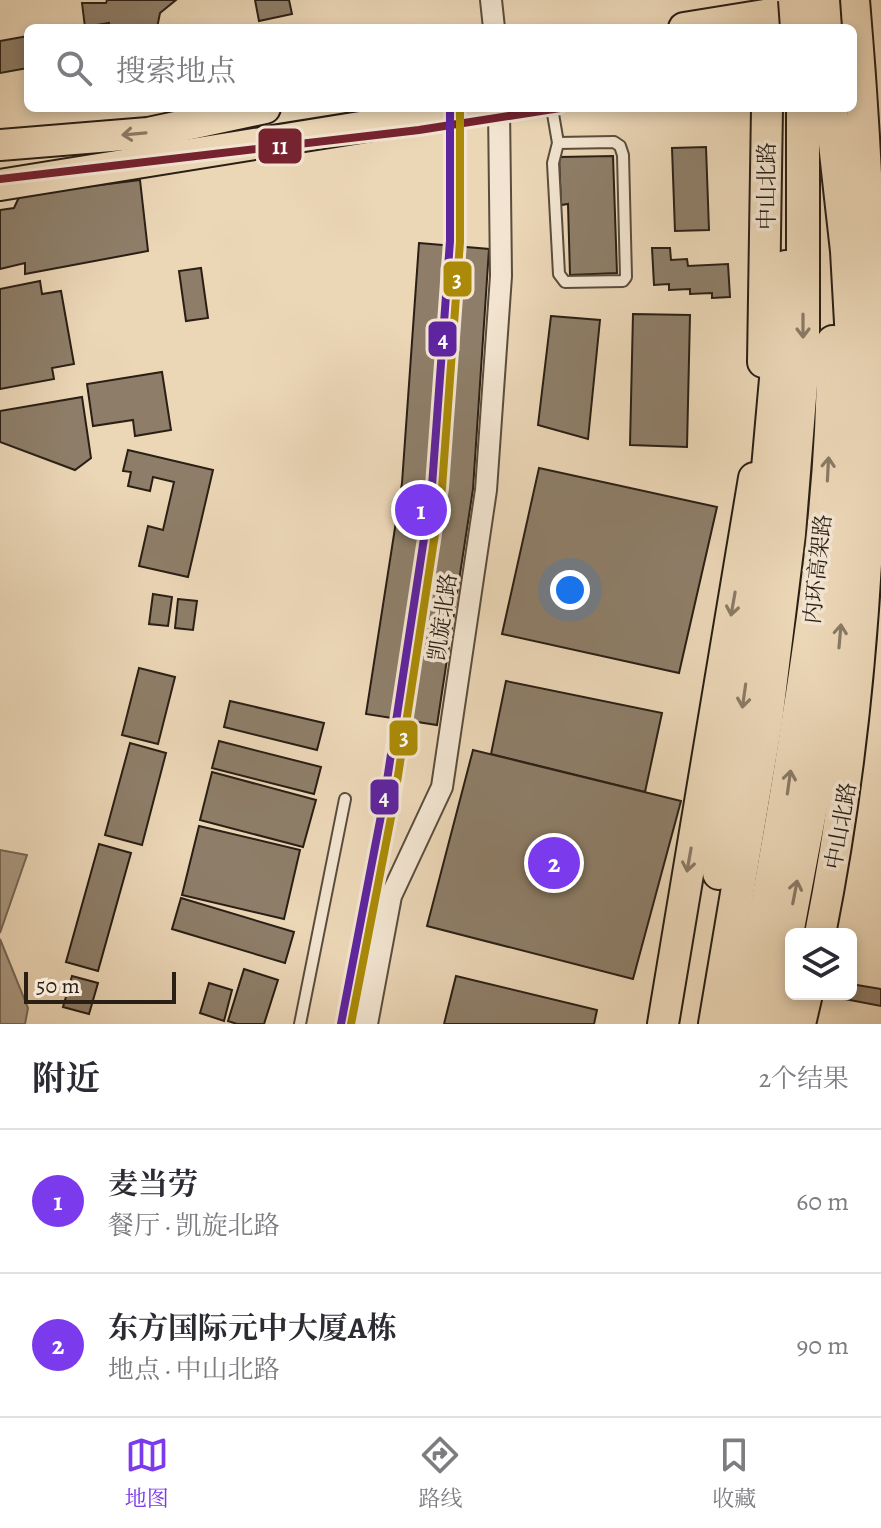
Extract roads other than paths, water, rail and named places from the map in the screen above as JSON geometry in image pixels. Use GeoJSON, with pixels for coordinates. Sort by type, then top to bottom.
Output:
{"type":"FeatureCollection","features":[{"type":"Feature","properties":{"kind":"highway"},"geometry":{"type":"LineString","coordinates":[[795,0],[797,24]]}},
{"type":"Feature","properties":{"kind":"highway"},"geometry":{"type":"LineString","coordinates":[[823,0],[825,24]]}},
{"type":"Feature","properties":{"kind":"highway"},"geometry":{"type":"LineString","coordinates":[[693,1024],[707,963],[755,614],[778,330],[817,112]]}},
{"type":"Feature","properties":{"kind":"highway"},"geometry":{"type":"LineString","coordinates":[[770,1024],[838,663],[849,539],[855,394],[847,251],[817,112]]}},
{"type":"Feature","properties":{"kind":"highway","name":"内环高架路"},"geometry":{"type":"LineString","coordinates":[[715,1024],[766,721],[789,534],[803,360],[817,112]]}},
{"type":"Feature","properties":{"kind":"highway","name":"内环高架路"},"geometry":{"type":"LineString","coordinates":[[744,1024],[784,814],[816,596],[824,512],[833,359],[817,112]]}},
{"type":"Feature","properties":{"kind":"main road"},"geometry":{"type":"LineString","coordinates":[[707,24],[855,0]]}},
{"type":"Feature","properties":{"kind":"main road","name":"中山北路"},"geometry":{"type":"LineString","coordinates":[[821,928],[839,845],[859,713],[870,597],[879,431],[877,282],[865,50],[855,0]]}},
{"type":"Feature","properties":{"kind":"main road"},"geometry":{"type":"LineString","coordinates":[[0,145],[148,133],[246,112]]}},
{"type":"Feature","properties":{"kind":"main road"},"geometry":{"type":"LineString","coordinates":[[0,185],[453,112]]}},
{"type":"Feature","properties":{"kind":"main road","name":"中山北路"},"geometry":{"type":"LineString","coordinates":[[663,1024],[753,486],[765,343],[767,112]]}},
{"type":"Feature","properties":{"kind":"main road"},"geometry":{"type":"LineString","coordinates":[[800,1024],[806,1000]]}},
{"type":"Feature","properties":{"kind":"street"},"geometry":{"type":"LineString","coordinates":[[491,0],[494,24]]}},
{"type":"Feature","properties":{"kind":"street","name":"凯旋北路"},"geometry":{"type":"LineString","coordinates":[[367,1024],[391,896],[442,787],[486,490],[501,276],[499,112]]}},
{"type":"Feature","properties":{"kind":"lane"},"geometry":{"type":"LineString","coordinates":[[553,112],[558,143],[553,163],[559,274],[565,282],[623,281],[626,277],[623,155],[620,146],[614,142],[558,143]]}},
{"type":"Feature","properties":{"kind":"lane"},"geometry":{"type":"LineString","coordinates":[[300,1024],[345,799]]}},
{"type":"Feature","properties":{"kind":"place","name":"麦当劳"},"geometry":{"type":"Point","coordinates":[421,510]}},
{"type":"Feature","properties":{"kind":"place","name":"东方国际元中大厦A栋"},"geometry":{"type":"Point","coordinates":[554,863]}}]}
